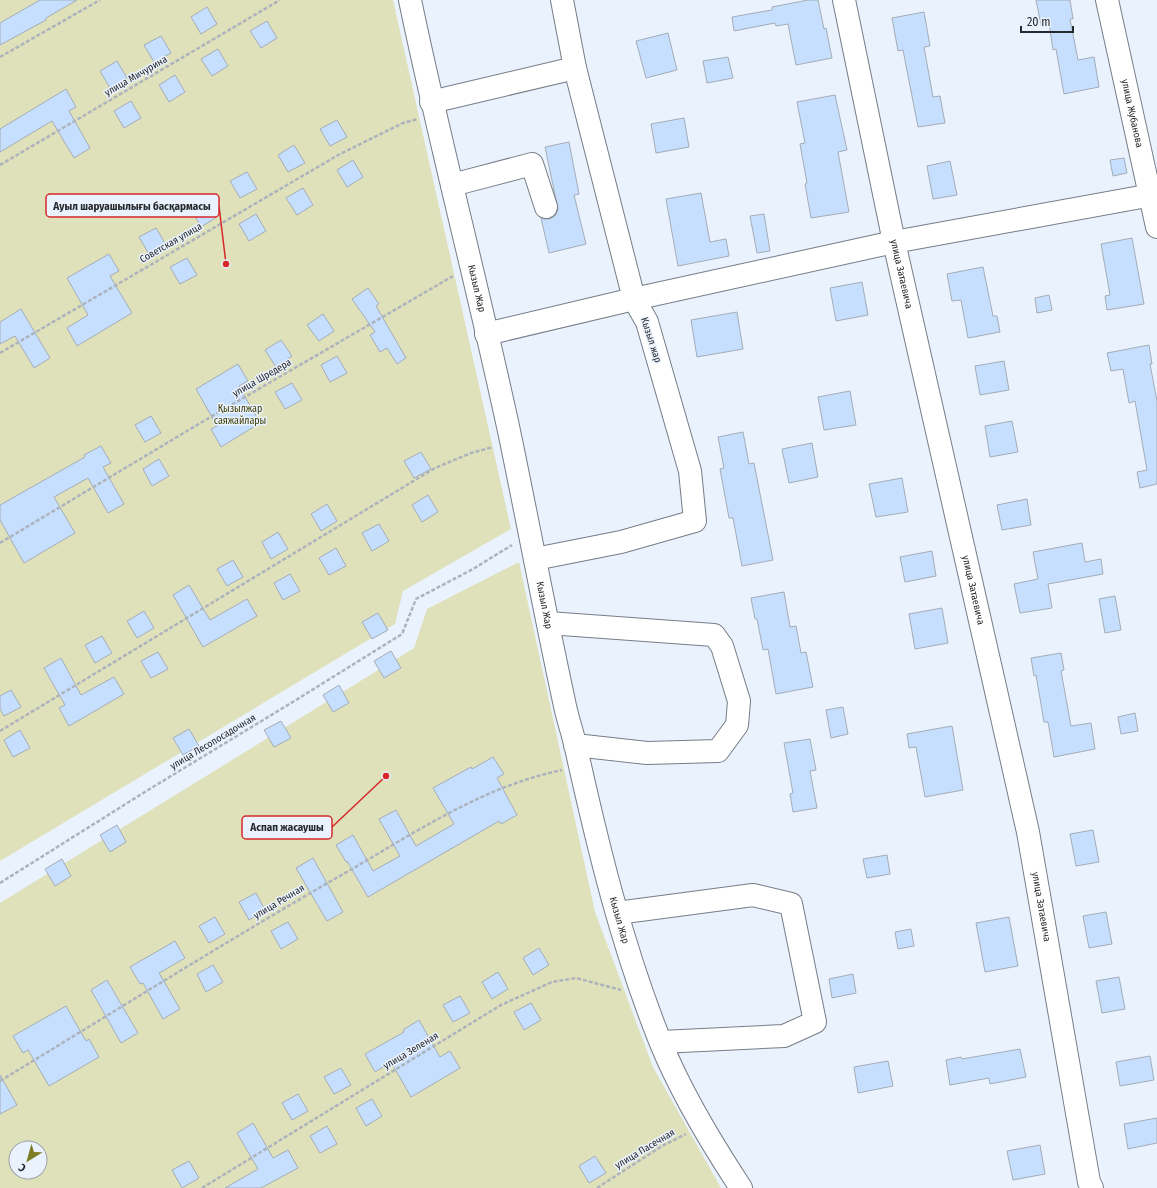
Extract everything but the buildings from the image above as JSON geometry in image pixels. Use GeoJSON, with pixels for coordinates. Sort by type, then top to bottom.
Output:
{"type":"FeatureCollection","features":[{"type":"Feature","properties":{"kind":"street","name":"Кызыл Жар"},"geometry":{"type":"LineString","coordinates":[[410,0],[431,102],[452,185],[511,442],[566,708],[598,844],[617,913],[643,994],[661,1042],[685,1095],[714,1146],[741,1188]]}},
{"type":"Feature","properties":{"kind":"street","name":"Кызыл жар"},"geometry":{"type":"LineString","coordinates":[[535,559],[621,542],[695,521],[690,471],[647,322],[634,298],[575,68],[562,0]]}},
{"type":"Feature","properties":{"kind":"street","name":"улица Затаевича"},"geometry":{"type":"LineString","coordinates":[[844,0],[894,242],[1028,832],[1090,1185]]}},
{"type":"Feature","properties":{"kind":"street","name":"улица Жубанова"},"geometry":{"type":"LineString","coordinates":[[1107,0],[1153,195],[1157,227]]}},
{"type":"Feature","properties":{"kind":"street"},"geometry":{"type":"LineString","coordinates":[[431,102],[575,68]]}},
{"type":"Feature","properties":{"kind":"street"},"geometry":{"type":"LineString","coordinates":[[452,185],[532,164],[546,207]]}},
{"type":"Feature","properties":{"kind":"street"},"geometry":{"type":"LineString","coordinates":[[486,334],[634,298],[894,242],[1153,195]]}},
{"type":"Feature","properties":{"kind":"street"},"geometry":{"type":"LineString","coordinates":[[548,623],[714,635],[722,646],[739,701],[737,725],[718,751],[577,756]]}},
{"type":"Feature","properties":{"kind":"street"},"geometry":{"type":"LineString","coordinates":[[617,913],[753,895],[791,904],[815,1022],[784,1036],[661,1042]]}},
{"type":"Feature","properties":{"kind":"path"},"geometry":{"type":"LineString","coordinates":[[0,57],[100,0]]}},
{"type":"Feature","properties":{"kind":"path","name":"улица Мичурина"},"geometry":{"type":"LineString","coordinates":[[0,165],[280,0]]}},
{"type":"Feature","properties":{"kind":"path","name":"Советская улица"},"geometry":{"type":"LineString","coordinates":[[0,353],[340,154],[403,123],[421,119],[431,102]]}},
{"type":"Feature","properties":{"kind":"path","name":"улица Шредера"},"geometry":{"type":"LineString","coordinates":[[0,543],[196,426],[471,266]]}},
{"type":"Feature","properties":{"kind":"path"},"geometry":{"type":"LineString","coordinates":[[0,731],[435,468],[471,452],[511,442]]}},
{"type":"Feature","properties":{"kind":"path","name":"улица Лесопосадочная"},"geometry":{"type":"LineString","coordinates":[[0,883],[402,634],[416,599],[473,569],[530,535]]}},
{"type":"Feature","properties":{"kind":"path","name":"улица Речная"},"geometry":{"type":"LineString","coordinates":[[0,1081],[281,909],[427,826],[478,798],[518,782],[546,773],[577,756]]}},
{"type":"Feature","properties":{"kind":"path","name":"улица Зеленая"},"geometry":{"type":"LineString","coordinates":[[202,1188],[501,1005],[552,982],[576,978],[612,988],[643,994]]}},
{"type":"Feature","properties":{"kind":"path","name":"улица Пасечная"},"geometry":{"type":"LineString","coordinates":[[597,1188],[662,1146],[702,1125]]}},
{"type":"Feature","properties":{"kind":"green space","name":"Қызылжар саяжайлары"},"geometry":{"type":"Polygon","coordinates":[[[0,0],[393,0],[511,529],[403,591],[395,624],[0,861],[0,0]]]}},
{"type":"Feature","properties":{"kind":"green space"},"geometry":{"type":"Polygon","coordinates":[[[519,562],[595,912],[653,1067],[721,1188],[0,1188],[0,903],[414,648],[427,609],[519,562]]]}},
{"type":"Feature","properties":{"kind":"place","name":"Ауыл шаруашылығы басқармасы"},"geometry":{"type":"Point","coordinates":[226,264]}},
{"type":"Feature","properties":{"kind":"place","name":"Аспап жасаушы"},"geometry":{"type":"Point","coordinates":[386,776]}}]}
